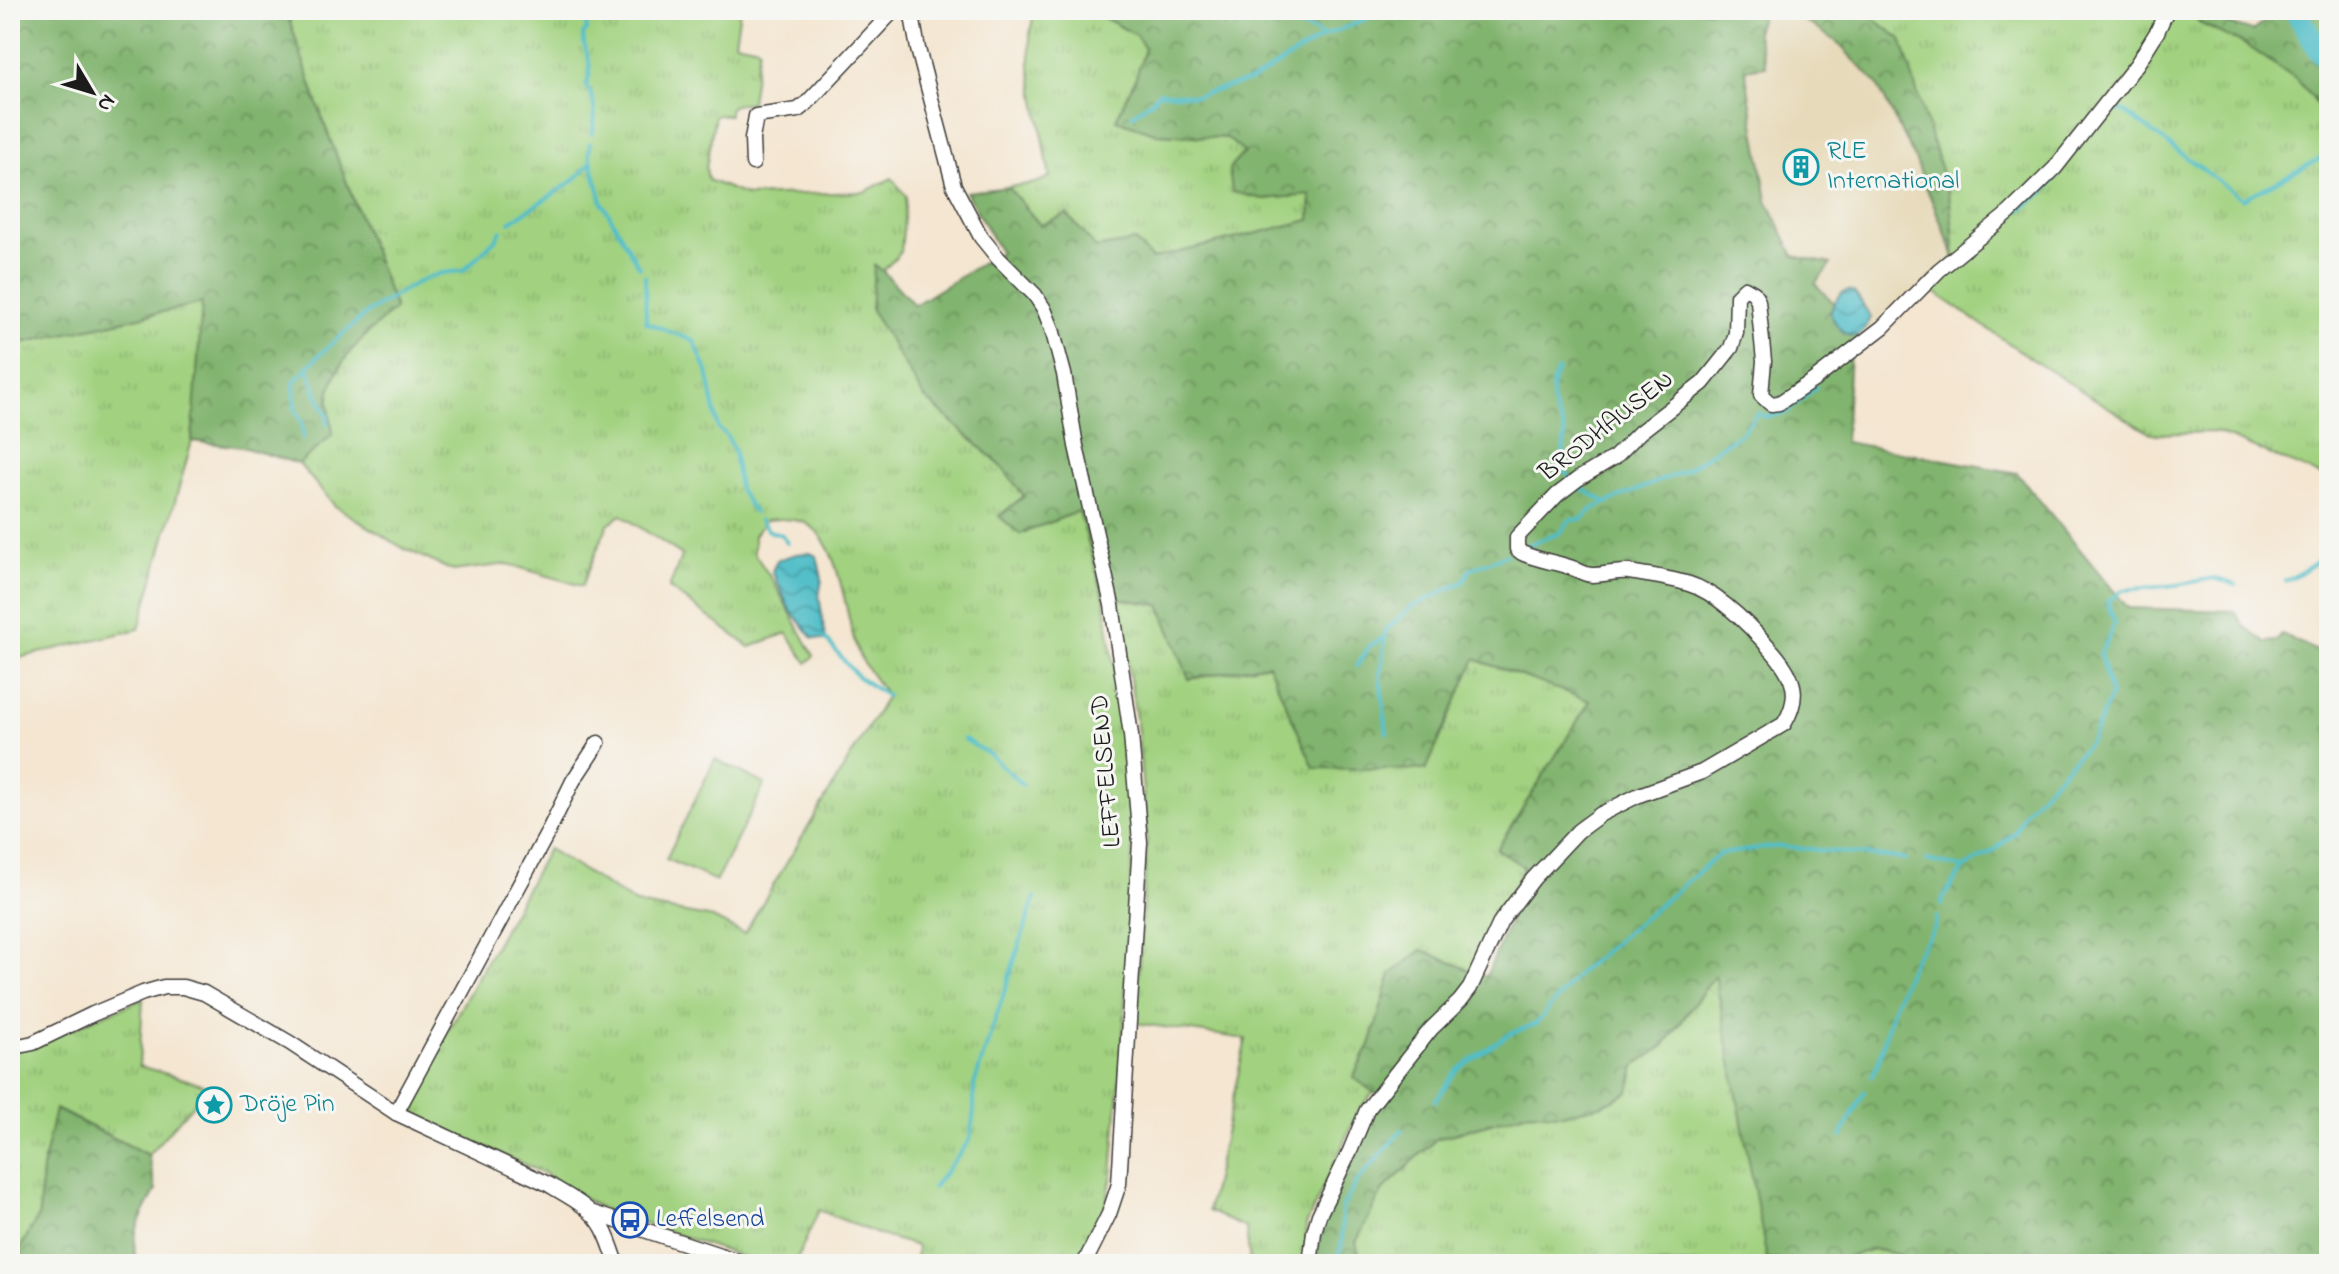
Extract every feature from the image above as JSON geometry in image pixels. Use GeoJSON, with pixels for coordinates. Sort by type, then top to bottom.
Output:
{"type":"FeatureCollection","features":[{"type":"Feature","properties":{"kind":"street"},"geometry":{"type":"LineString","coordinates":[[753,163],[752,139],[756,116],[798,110],[894,10]]}},
{"type":"Feature","properties":{"kind":"street","name":"LEFFELSEND"},"geometry":{"type":"LineString","coordinates":[[911,10],[918,49],[954,186],[981,237],[1035,295],[1044,309],[1055,339],[1076,446],[1104,560],[1131,735],[1140,842],[1119,1184],[1109,1214],[1084,1264]]}},
{"type":"Feature","properties":{"kind":"street","name":"BRODHAUSEN"},"geometry":{"type":"LineString","coordinates":[[1310,1264],[1319,1215],[1367,1110],[1431,1029],[1470,988],[1501,921],[1533,879],[1578,831],[1601,814],[1639,795],[1702,772],[1784,724],[1796,697],[1793,683],[1781,661],[1756,633],[1716,599],[1692,584],[1625,572],[1588,575],[1522,553],[1517,549],[1517,537],[1557,495],[1615,457],[1640,432],[1703,383],[1731,348],[1736,333],[1737,296],[1745,288],[1754,293],[1758,301],[1764,361],[1761,395],[1771,404],[1779,403],[1814,380],[1883,327],[1939,270],[2009,213],[2055,168],[2137,64],[2167,10]]}},
{"type":"Feature","properties":{"kind":"street"},"geometry":{"type":"LineString","coordinates":[[396,1113],[573,781],[598,743]]}},
{"type":"Feature","properties":{"kind":"street"},"geometry":{"type":"LineString","coordinates":[[10,1048],[33,1043],[93,1014],[164,987],[183,987],[204,993],[290,1043],[396,1113],[548,1184],[590,1212],[747,1264]]}},
{"type":"Feature","properties":{"kind":"street"},"geometry":{"type":"LineString","coordinates":[[590,1212],[604,1230],[617,1264]]}},
{"type":"Feature","properties":{"kind":"shaded area"},"geometry":{"type":"Polygon","coordinates":[[[1763,10],[1789,10],[1837,42],[1877,84],[1914,157],[1955,257],[1858,340],[1857,334],[1870,323],[1871,317],[1857,297],[1836,298],[1834,303],[1815,284],[1794,257],[1767,200],[1745,68],[1766,65],[1756,32],[1763,10]]]}},
{"type":"Feature","properties":{"kind":"green space"},"geometry":{"type":"Polygon","coordinates":[[[11,10],[286,10],[324,123],[395,309],[354,347],[338,370],[329,397],[333,434],[299,464],[242,447],[192,441],[202,303],[22,343],[10,237],[11,10]]]}},
{"type":"Feature","properties":{"kind":"green space"},"geometry":{"type":"Polygon","coordinates":[[[286,10],[740,10],[735,42],[759,47],[751,102],[734,105],[729,109],[729,115],[715,115],[706,168],[708,180],[748,196],[864,192],[892,178],[906,196],[901,252],[883,271],[875,266],[924,396],[1001,466],[1024,496],[999,516],[1020,534],[1079,511],[1104,596],[1124,736],[1133,843],[1112,1175],[1106,1205],[1075,1264],[916,1264],[917,1246],[880,1235],[819,1210],[795,1264],[763,1264],[602,1209],[541,1172],[416,1116],[411,1098],[548,849],[637,904],[713,918],[744,934],[887,696],[859,655],[839,578],[825,543],[815,530],[803,522],[766,520],[754,535],[754,553],[814,656],[807,663],[787,633],[750,647],[669,588],[682,555],[621,515],[608,524],[582,586],[508,564],[453,571],[403,548],[335,506],[299,464],[333,434],[329,397],[332,383],[345,359],[395,308],[324,123],[286,10]]]}},
{"type":"Feature","properties":{"kind":"green space"},"geometry":{"type":"Polygon","coordinates":[[[1034,10],[1090,10],[1136,35],[1145,49],[1116,120],[1158,134],[1227,138],[1245,152],[1263,199],[1311,195],[1310,220],[1152,259],[1135,241],[1096,248],[1040,225],[1008,187],[1036,183],[1050,177],[1030,67],[1034,10]]]}},
{"type":"Feature","properties":{"kind":"green space"},"geometry":{"type":"Polygon","coordinates":[[[1090,10],[1763,10],[1756,32],[1766,66],[1745,69],[1767,200],[1794,256],[1831,264],[1815,284],[1834,303],[1830,313],[1850,336],[1857,334],[1858,340],[1850,353],[1845,442],[2017,473],[2128,608],[2235,611],[2243,625],[2265,642],[2277,641],[2282,634],[2329,657],[2329,1264],[1899,1264],[1901,1255],[1873,1249],[1829,1263],[1767,1260],[1715,975],[1663,1046],[1635,1066],[1629,1092],[1603,1105],[1562,1114],[1528,1112],[1436,1139],[1382,1191],[1356,1242],[1361,1264],[1316,1264],[1322,1217],[1371,1113],[1384,1100],[1353,1077],[1370,1045],[1391,974],[1422,950],[1486,977],[1508,925],[1524,867],[1497,849],[1590,701],[1475,659],[1426,770],[1314,768],[1268,664],[1189,679],[1160,605],[1104,596],[1079,511],[1020,534],[999,516],[1024,496],[1001,466],[924,397],[871,310],[874,266],[883,271],[914,305],[1000,252],[966,192],[1008,187],[1040,225],[1067,214],[1096,248],[1135,241],[1152,259],[1310,220],[1311,195],[1263,199],[1232,192],[1229,169],[1244,152],[1227,138],[1158,134],[1116,120],[1145,49],[1136,35],[1090,10]]]}},
{"type":"Feature","properties":{"kind":"green space"},"geometry":{"type":"Polygon","coordinates":[[[1789,10],[1862,10],[1901,39],[1950,200],[1955,257],[1914,157],[1877,84],[1837,42],[1789,10]]]}},
{"type":"Feature","properties":{"kind":"green space"},"geometry":{"type":"Polygon","coordinates":[[[1862,10],[2190,11],[2201,24],[2248,46],[2297,80],[2329,119],[2329,142],[2325,151],[2329,151],[2329,479],[2216,432],[2151,434],[2039,364],[1924,285],[1955,257],[1901,39],[1862,10]]]}},
{"type":"Feature","properties":{"kind":"green space"},"geometry":{"type":"Polygon","coordinates":[[[2280,10],[2329,10],[2329,119],[2297,80],[2248,46],[2201,24],[2190,11],[2252,31],[2280,10]]]}},
{"type":"Feature","properties":{"kind":"green space"},"geometry":{"type":"Polygon","coordinates":[[[10,237],[22,343],[203,303],[192,441],[139,629],[10,660],[10,237]]]}},
{"type":"Feature","properties":{"kind":"green space"},"geometry":{"type":"Polygon","coordinates":[[[1118,598],[1160,605],[1190,679],[1268,664],[1426,770],[1474,659],[1591,701],[1497,849],[1524,867],[1496,919],[1473,972],[1391,975],[1370,1045],[1353,1077],[1374,1092],[1358,1111],[1306,1225],[1306,1257],[1300,1264],[1250,1264],[1246,1228],[1208,1211],[1246,1039],[1135,1023],[1147,840],[1138,732],[1118,598]]]}},
{"type":"Feature","properties":{"kind":"green space"},"geometry":{"type":"Polygon","coordinates":[[[715,759],[765,784],[716,881],[666,859],[715,759]]]}},
{"type":"Feature","properties":{"kind":"green space"},"geometry":{"type":"Polygon","coordinates":[[[1716,974],[1742,1119],[1829,1263],[1873,1249],[1901,1255],[1899,1264],[1361,1264],[1356,1242],[1382,1191],[1436,1139],[1528,1112],[1562,1114],[1603,1105],[1628,1092],[1635,1066],[1664,1046],[1716,974]]]}},
{"type":"Feature","properties":{"kind":"green space"},"geometry":{"type":"Polygon","coordinates":[[[143,999],[139,1066],[209,1086],[148,1155],[56,1109],[42,1169],[39,1215],[20,1249],[21,1264],[10,1264],[10,1053],[143,999]]]}},
{"type":"Feature","properties":{"kind":"green space"},"geometry":{"type":"Polygon","coordinates":[[[55,1109],[148,1155],[156,1190],[135,1235],[138,1264],[21,1264],[20,1249],[39,1215],[42,1169],[55,1109]]]}},
{"type":"Feature","properties":{"kind":"water"},"geometry":{"type":"Polygon","coordinates":[[[1849,290],[1854,292],[1871,317],[1861,333],[1856,335],[1839,328],[1830,313],[1839,296],[1849,290]]]}},
{"type":"Feature","properties":{"kind":"water"},"geometry":{"type":"Polygon","coordinates":[[[810,553],[817,556],[822,579],[819,596],[826,640],[813,638],[790,610],[772,571],[777,560],[810,553]]]}},
{"type":"Feature","properties":{"kind":"waterway"},"geometry":{"type":"LineString","coordinates":[[592,134],[594,109],[586,86],[590,64],[583,34],[587,30],[585,18],[597,10]]}},
{"type":"Feature","properties":{"kind":"waterway"},"geometry":{"type":"LineString","coordinates":[[1270,10],[1290,26],[1308,28],[1324,36]]}},
{"type":"Feature","properties":{"kind":"waterway"},"geometry":{"type":"LineString","coordinates":[[1132,115],[1159,92],[1196,96],[1253,80],[1324,36],[1384,12],[1439,10]]}},
{"type":"Feature","properties":{"kind":"waterway"},"geometry":{"type":"LineString","coordinates":[[2295,10],[2318,49],[2329,61]]}},
{"type":"Feature","properties":{"kind":"waterway"},"geometry":{"type":"LineString","coordinates":[[2106,115],[2109,111],[2122,110],[2243,199],[2329,154]]}},
{"type":"Feature","properties":{"kind":"waterway"},"geometry":{"type":"LineString","coordinates":[[590,143],[589,153],[602,202],[639,267]]}},
{"type":"Feature","properties":{"kind":"waterway"},"geometry":{"type":"LineString","coordinates":[[510,222],[573,181],[592,162]]}},
{"type":"Feature","properties":{"kind":"waterway"},"geometry":{"type":"LineString","coordinates":[[2021,210],[2044,192],[2060,172]]}},
{"type":"Feature","properties":{"kind":"waterway"},"geometry":{"type":"LineString","coordinates":[[303,438],[302,423],[295,409],[294,382],[320,354],[368,312],[418,282],[441,273],[463,271],[501,231]]}},
{"type":"Feature","properties":{"kind":"waterway"},"geometry":{"type":"LineString","coordinates":[[645,276],[646,322],[694,341],[707,371],[718,428],[727,436],[734,450],[739,489],[754,513]]}},
{"type":"Feature","properties":{"kind":"waterway"},"geometry":{"type":"LineString","coordinates":[[307,366],[328,416],[327,424]]}},
{"type":"Feature","properties":{"kind":"waterway"},"geometry":{"type":"LineString","coordinates":[[1558,370],[1553,381],[1552,398],[1564,432],[1561,468],[1570,477]]}},
{"type":"Feature","properties":{"kind":"waterway"},"geometry":{"type":"LineString","coordinates":[[1530,544],[1560,533],[1570,520],[1582,519],[1594,508],[1686,470],[1741,433],[1758,413],[1765,417],[1786,413],[1816,387]]}},
{"type":"Feature","properties":{"kind":"waterway"},"geometry":{"type":"LineString","coordinates":[[1581,488],[1607,503]]}},
{"type":"Feature","properties":{"kind":"waterway"},"geometry":{"type":"LineString","coordinates":[[760,520],[769,531],[782,535],[787,543]]}},
{"type":"Feature","properties":{"kind":"waterway"},"geometry":{"type":"LineString","coordinates":[[2285,581],[2304,571],[2329,551]]}},
{"type":"Feature","properties":{"kind":"waterway"},"geometry":{"type":"LineString","coordinates":[[1387,733],[1380,677],[1386,630],[1410,608],[1463,582],[1471,569],[1506,555]]}},
{"type":"Feature","properties":{"kind":"waterway"},"geometry":{"type":"LineString","coordinates":[[1926,860],[1964,868],[1995,850],[2015,832],[2025,811],[2091,741],[2111,695],[2100,655],[2115,623],[2107,602],[2123,590],[2214,578],[2236,585]]}},
{"type":"Feature","properties":{"kind":"waterway"},"geometry":{"type":"LineString","coordinates":[[1357,666],[1369,646],[1385,637]]}},
{"type":"Feature","properties":{"kind":"waterway"},"geometry":{"type":"LineString","coordinates":[[825,638],[857,676],[887,696]]}},
{"type":"Feature","properties":{"kind":"waterway"},"geometry":{"type":"LineString","coordinates":[[964,739],[990,755],[1023,785]]}},
{"type":"Feature","properties":{"kind":"waterway"},"geometry":{"type":"LineString","coordinates":[[1435,1101],[1458,1069],[1509,1034],[1536,1024],[1581,971],[1720,854],[1780,846],[1906,859]]}},
{"type":"Feature","properties":{"kind":"waterway"},"geometry":{"type":"LineString","coordinates":[[1941,905],[1964,868]]}},
{"type":"Feature","properties":{"kind":"waterway"},"geometry":{"type":"LineString","coordinates":[[933,1188],[970,1140],[974,1085],[1035,897]]}},
{"type":"Feature","properties":{"kind":"waterway"},"geometry":{"type":"LineString","coordinates":[[1872,1076],[1892,1010],[1913,960],[1934,929],[1937,917]]}},
{"type":"Feature","properties":{"kind":"waterway"},"geometry":{"type":"LineString","coordinates":[[1841,1136],[1864,1092]]}},
{"type":"Feature","properties":{"kind":"waterway"},"geometry":{"type":"LineString","coordinates":[[1336,1264],[1342,1243],[1342,1208],[1356,1183],[1402,1130]]}},
{"type":"Feature","properties":{"kind":"place","name":"RLE International"},"geometry":{"type":"Point","coordinates":[1801,167]}},
{"type":"Feature","properties":{"kind":"place","name":"Dröje Pin"},"geometry":{"type":"Point","coordinates":[214,1105]}},
{"type":"Feature","properties":{"kind":"place","name":"Leffelsend"},"geometry":{"type":"Point","coordinates":[630,1220]}}]}
